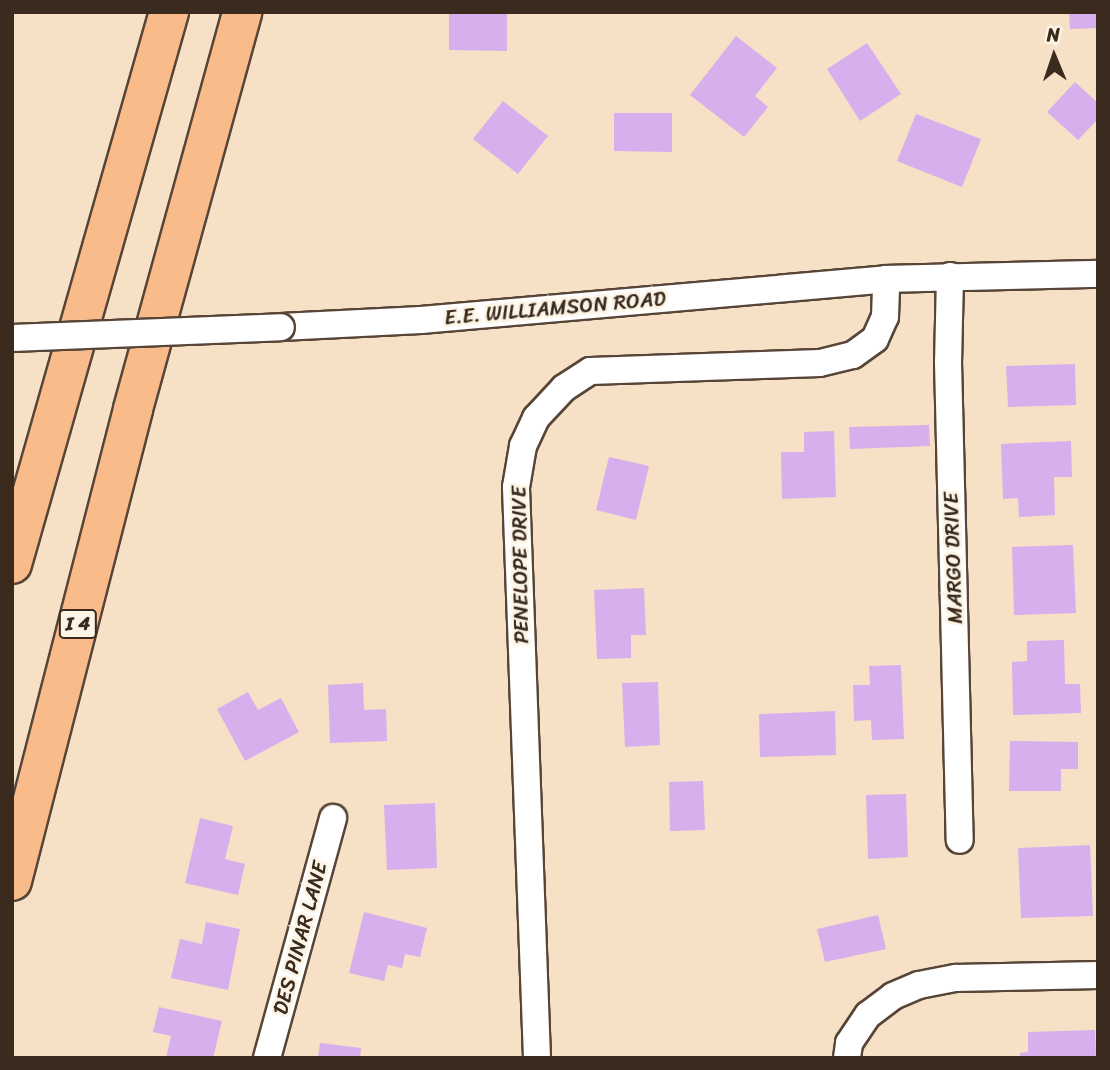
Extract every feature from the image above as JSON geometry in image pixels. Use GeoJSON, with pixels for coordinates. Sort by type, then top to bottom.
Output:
{"type":"FeatureCollection","features":[{"type":"Feature","properties":{"kind":"highway"},"geometry":{"type":"LineString","coordinates":[[12,564],[169,12]]}},
{"type":"Feature","properties":{"kind":"highway","name":"I 4"},"geometry":{"type":"LineString","coordinates":[[12,881],[133,409],[242,12]]}},
{"type":"Feature","properties":{"kind":"street","name":"E.E. WILLIAMSON ROAD"},"geometry":{"type":"LineString","coordinates":[[12,338],[421,320],[886,279],[1098,274]]}},
{"type":"Feature","properties":{"kind":"street","name":"MARGO DRIVE"},"geometry":{"type":"LineString","coordinates":[[950,276],[947,362],[960,840]]}},
{"type":"Feature","properties":{"kind":"street","name":"PENELOPE DRIVE"},"geometry":{"type":"LineString","coordinates":[[537,1058],[516,487],[523,446],[536,418],[564,388],[590,371],[820,363],[853,355],[875,340],[880,328],[886,279]]}},
{"type":"Feature","properties":{"kind":"street","name":"DES PINAR LANE"},"geometry":{"type":"LineString","coordinates":[[267,1058],[333,818]]}},
{"type":"Feature","properties":{"kind":"street"},"geometry":{"type":"LineString","coordinates":[[847,1058],[849,1043],[868,1014],[893,996],[919,985],[956,978],[1098,975]]}},
{"type":"Feature","properties":{"kind":"building"},"geometry":{"type":"Polygon","coordinates":[[[449,12],[507,12],[507,51],[449,50],[449,12]]]}},
{"type":"Feature","properties":{"kind":"building"},"geometry":{"type":"Polygon","coordinates":[[[1069,12],[1098,12],[1098,28],[1070,29],[1069,12]]]}},
{"type":"Feature","properties":{"kind":"building"},"geometry":{"type":"Polygon","coordinates":[[[736,36],[777,68],[755,96],[768,107],[744,137],[690,95],[736,36]]]}},
{"type":"Feature","properties":{"kind":"building"},"geometry":{"type":"Polygon","coordinates":[[[867,43],[901,94],[860,121],[827,69],[867,43]]]}},
{"type":"Feature","properties":{"kind":"building"},"geometry":{"type":"Polygon","coordinates":[[[1075,82],[1098,103],[1098,119],[1078,140],[1047,112],[1075,82]]]}},
{"type":"Feature","properties":{"kind":"building"},"geometry":{"type":"Polygon","coordinates":[[[503,101],[548,136],[518,174],[473,139],[503,101]]]}},
{"type":"Feature","properties":{"kind":"building"},"geometry":{"type":"Polygon","coordinates":[[[614,113],[672,113],[672,152],[614,151],[614,113]]]}},
{"type":"Feature","properties":{"kind":"building"},"geometry":{"type":"Polygon","coordinates":[[[916,114],[981,139],[962,187],[897,161],[916,114]]]}},
{"type":"Feature","properties":{"kind":"building"},"geometry":{"type":"Polygon","coordinates":[[[1075,364],[1076,405],[1008,407],[1006,366],[1075,364]]]}},
{"type":"Feature","properties":{"kind":"building"},"geometry":{"type":"Polygon","coordinates":[[[929,425],[930,446],[850,449],[849,427],[929,425]]]}},
{"type":"Feature","properties":{"kind":"building"},"geometry":{"type":"Polygon","coordinates":[[[834,431],[836,497],[782,499],[781,452],[804,452],[804,432],[834,431]]]}},
{"type":"Feature","properties":{"kind":"building"},"geometry":{"type":"Polygon","coordinates":[[[1071,441],[1072,477],[1054,477],[1055,515],[1019,517],[1018,498],[1003,499],[1001,444],[1071,441]]]}},
{"type":"Feature","properties":{"kind":"building"},"geometry":{"type":"Polygon","coordinates":[[[609,457],[649,466],[636,520],[596,510],[609,457]]]}},
{"type":"Feature","properties":{"kind":"building"},"geometry":{"type":"Polygon","coordinates":[[[1073,545],[1076,613],[1014,615],[1012,547],[1073,545]]]}},
{"type":"Feature","properties":{"kind":"building"},"geometry":{"type":"Polygon","coordinates":[[[644,588],[646,635],[631,635],[631,658],[597,659],[594,590],[644,588]]]}},
{"type":"Feature","properties":{"kind":"building"},"geometry":{"type":"Polygon","coordinates":[[[1064,640],[1065,684],[1080,684],[1081,713],[1013,715],[1012,662],[1027,661],[1027,641],[1064,640]]]}},
{"type":"Feature","properties":{"kind":"building"},"geometry":{"type":"Polygon","coordinates":[[[901,665],[904,739],[872,740],[871,720],[854,721],[853,685],[870,685],[869,666],[901,665]]]}},
{"type":"Feature","properties":{"kind":"building"},"geometry":{"type":"Polygon","coordinates":[[[658,682],[660,745],[625,747],[622,683],[658,682]]]}},
{"type":"Feature","properties":{"kind":"building"},"geometry":{"type":"Polygon","coordinates":[[[363,683],[364,710],[386,709],[387,741],[330,743],[328,685],[363,683]]]}},
{"type":"Feature","properties":{"kind":"building"},"geometry":{"type":"Polygon","coordinates":[[[248,692],[258,710],[281,698],[299,732],[245,761],[217,709],[248,692]]]}},
{"type":"Feature","properties":{"kind":"building"},"geometry":{"type":"Polygon","coordinates":[[[835,711],[836,755],[760,757],[759,714],[835,711]]]}},
{"type":"Feature","properties":{"kind":"building"},"geometry":{"type":"Polygon","coordinates":[[[1010,741],[1078,742],[1078,769],[1061,769],[1061,791],[1009,791],[1010,741]]]}},
{"type":"Feature","properties":{"kind":"building"},"geometry":{"type":"Polygon","coordinates":[[[703,781],[705,830],[670,831],[669,782],[703,781]]]}},
{"type":"Feature","properties":{"kind":"building"},"geometry":{"type":"Polygon","coordinates":[[[906,794],[908,857],[868,859],[866,795],[906,794]]]}},
{"type":"Feature","properties":{"kind":"building"},"geometry":{"type":"Polygon","coordinates":[[[435,803],[437,868],[387,870],[384,805],[435,803]]]}},
{"type":"Feature","properties":{"kind":"building"},"geometry":{"type":"Polygon","coordinates":[[[200,818],[233,826],[225,859],[245,864],[238,895],[185,883],[200,818]]]}},
{"type":"Feature","properties":{"kind":"building"},"geometry":{"type":"Polygon","coordinates":[[[1090,845],[1093,916],[1021,918],[1018,848],[1090,845]]]}},
{"type":"Feature","properties":{"kind":"building"},"geometry":{"type":"Polygon","coordinates":[[[364,912],[427,928],[420,957],[405,954],[402,968],[388,965],[384,981],[349,973],[364,912]]]}},
{"type":"Feature","properties":{"kind":"building"},"geometry":{"type":"Polygon","coordinates":[[[878,915],[886,949],[825,962],[817,929],[878,915]]]}},
{"type":"Feature","properties":{"kind":"building"},"geometry":{"type":"Polygon","coordinates":[[[206,922],[240,929],[228,990],[171,978],[180,939],[202,944],[206,922]]]}},
{"type":"Feature","properties":{"kind":"building"},"geometry":{"type":"Polygon","coordinates":[[[159,1007],[222,1021],[213,1058],[166,1058],[171,1036],[153,1032],[159,1007]]]}},
{"type":"Feature","properties":{"kind":"building"},"geometry":{"type":"Polygon","coordinates":[[[1095,1030],[1096,1058],[1020,1058],[1020,1053],[1028,1052],[1028,1032],[1095,1030]]]}},
{"type":"Feature","properties":{"kind":"building"},"geometry":{"type":"Polygon","coordinates":[[[320,1043],[361,1048],[360,1058],[318,1058],[320,1043]]]}}]}
